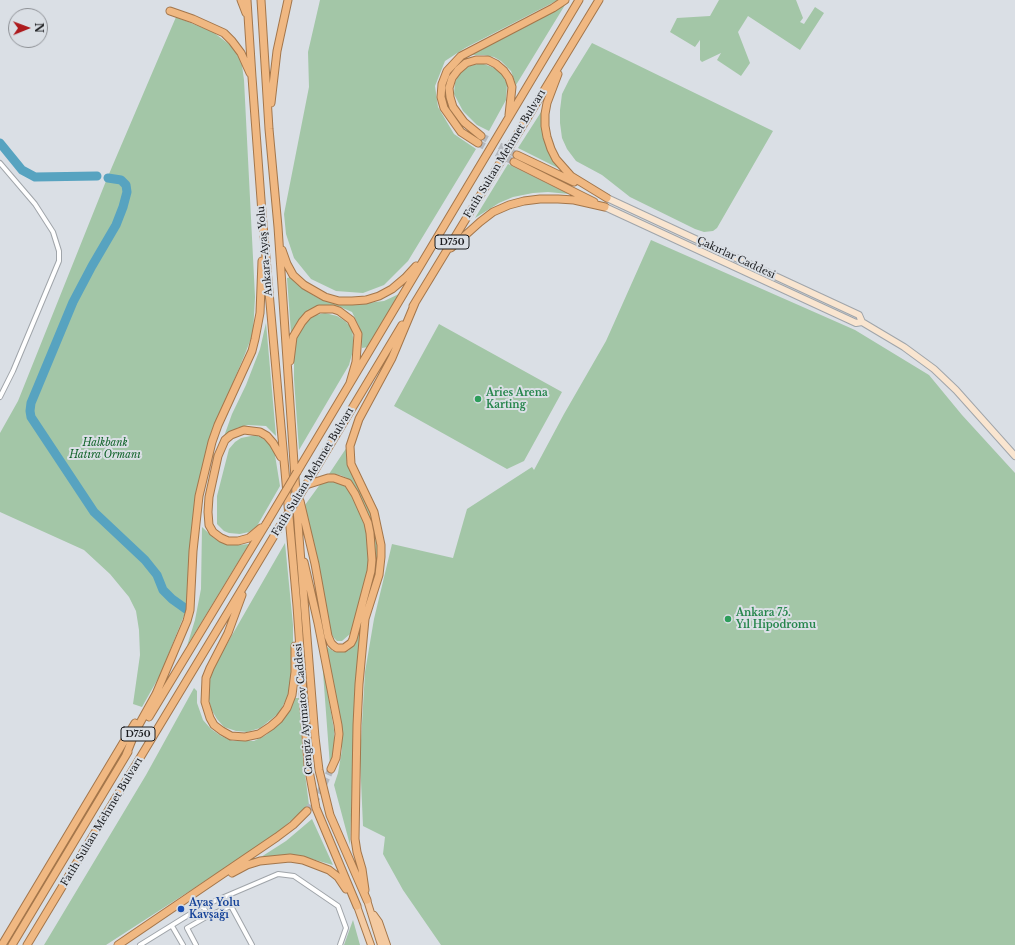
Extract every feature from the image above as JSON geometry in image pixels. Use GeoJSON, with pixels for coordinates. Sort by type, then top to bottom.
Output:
{"type":"FeatureCollection","features":[{"type":"Feature","properties":{"kind":"highway"},"geometry":{"type":"LineString","coordinates":[[241,0],[248,20]]}},
{"type":"Feature","properties":{"kind":"highway","name":"Ankara-Ayaş Yolu"},"geometry":{"type":"LineString","coordinates":[[247,0],[262,213],[287,501]]}},
{"type":"Feature","properties":{"kind":"highway","name":"Ankara-Ayaş Yolu"},"geometry":{"type":"LineString","coordinates":[[261,0],[269,129],[278,227],[296,486]]}},
{"type":"Feature","properties":{"kind":"highway"},"geometry":{"type":"LineString","coordinates":[[269,129],[277,51],[288,0]]}},
{"type":"Feature","properties":{"kind":"highway"},"geometry":{"type":"LineString","coordinates":[[508,118],[512,88],[509,78],[496,64],[488,60],[476,60],[466,63],[458,70],[452,78],[449,88],[453,107],[479,140],[461,132],[444,108],[441,97],[442,84],[446,71],[461,56],[553,8],[565,0]]}},
{"type":"Feature","properties":{"kind":"highway","name":"Fatih Sultan Mehmet Bulvarı"},"geometry":{"type":"LineString","coordinates":[[12,945],[266,524],[579,0]]}},
{"type":"Feature","properties":{"kind":"highway","name":"Fatih Sultan Mehmet Bulvarı"},"geometry":{"type":"LineString","coordinates":[[27,945],[599,0]]}},
{"type":"Feature","properties":{"kind":"highway"},"geometry":{"type":"LineString","coordinates":[[170,11],[193,19],[224,33],[232,41],[240,53],[252,77]]}},
{"type":"Feature","properties":{"kind":"highway"},"geometry":{"type":"LineString","coordinates":[[564,59],[547,103],[545,126],[547,137],[556,159],[563,168],[571,176],[607,198]]}},
{"type":"Feature","properties":{"kind":"highway"},"geometry":{"type":"LineString","coordinates":[[605,207],[516,158],[607,198]]}},
{"type":"Feature","properties":{"kind":"highway"},"geometry":{"type":"LineString","coordinates":[[443,257],[480,222],[493,212],[509,205],[540,199],[558,199],[574,200],[605,207]]}},
{"type":"Feature","properties":{"kind":"highway"},"geometry":{"type":"LineString","coordinates":[[126,755],[136,730],[164,676],[185,627],[190,610],[193,551],[198,510],[212,442],[224,410],[246,363],[255,339],[260,313],[262,284],[262,213]]}},
{"type":"Feature","properties":{"kind":"highway"},"geometry":{"type":"LineString","coordinates":[[278,227],[282,253],[293,275],[314,292],[324,297],[339,301],[366,300],[385,293],[405,278],[426,254]]}},
{"type":"Feature","properties":{"kind":"highway"},"geometry":{"type":"LineString","coordinates":[[367,900],[362,869],[357,852],[356,839],[357,725],[365,620],[382,557],[381,544],[374,512],[351,464],[350,446],[359,419],[392,358],[415,303]]}},
{"type":"Feature","properties":{"kind":"highway"},"geometry":{"type":"LineString","coordinates":[[306,484],[328,478],[334,478],[348,483],[355,494],[368,523],[372,560],[371,571],[353,640],[344,648],[337,648],[334,646],[328,636],[315,564],[296,486],[290,357],[291,345],[296,330],[312,312],[325,308],[339,311],[348,317],[356,327],[358,344],[356,362],[350,382]]}},
{"type":"Feature","properties":{"kind":"highway"},"geometry":{"type":"LineString","coordinates":[[266,524],[250,538],[238,541],[228,541],[220,538],[213,532],[209,525],[208,512],[209,497],[218,456],[225,440],[230,435],[244,430],[260,432],[267,436],[283,460]]}},
{"type":"Feature","properties":{"kind":"highway","name":"Cengiz Aytmatov Caddesi"},"geometry":{"type":"LineString","coordinates":[[296,486],[314,730],[319,770],[330,815],[367,900]]}},
{"type":"Feature","properties":{"kind":"highway","name":"Cengiz Aytmatov Caddesi"},"geometry":{"type":"LineString","coordinates":[[287,501],[297,606],[305,739],[313,797],[321,822],[357,906]]}},
{"type":"Feature","properties":{"kind":"highway"},"geometry":{"type":"LineString","coordinates":[[299,537],[338,725],[338,748],[336,758],[331,769]]}},
{"type":"Feature","properties":{"kind":"highway"},"geometry":{"type":"LineString","coordinates":[[249,579],[228,633],[206,678],[205,702],[207,710],[212,722],[222,731],[236,737],[254,735],[266,730],[283,714],[289,703],[294,684],[297,606]]}},
{"type":"Feature","properties":{"kind":"highway"},"geometry":{"type":"LineString","coordinates":[[2,945],[95,788],[164,676]]}},
{"type":"Feature","properties":{"kind":"highway"},"geometry":{"type":"LineString","coordinates":[[118,945],[277,837],[293,825],[307,811]]}},
{"type":"Feature","properties":{"kind":"highway"},"geometry":{"type":"LineString","coordinates":[[204,888],[247,865],[260,861],[290,858],[318,865],[334,874],[357,906]]}},
{"type":"Feature","properties":{"kind":"main road","name":"Çakırlar Caddesi"},"geometry":{"type":"LineString","coordinates":[[607,198],[858,316],[862,322],[904,347],[934,369],[956,390],[1015,456]]}},
{"type":"Feature","properties":{"kind":"main road","name":"Çakırlar Caddesi"},"geometry":{"type":"LineString","coordinates":[[605,207],[856,323],[862,322]]}},
{"type":"Feature","properties":{"kind":"main road"},"geometry":{"type":"LineString","coordinates":[[644,226],[648,217]]}},
{"type":"Feature","properties":{"kind":"main road","name":"Cengiz Aytmatov Caddesi"},"geometry":{"type":"LineString","coordinates":[[367,900],[383,944]]}},
{"type":"Feature","properties":{"kind":"main road","name":"Cengiz Aytmatov Caddesi"},"geometry":{"type":"LineString","coordinates":[[357,906],[371,945]]}},
{"type":"Feature","properties":{"kind":"main road","name":"Cengiz Aytmatov Caddesi"},"geometry":{"type":"LineString","coordinates":[[366,931],[366,945]]}},
{"type":"Feature","properties":{"kind":"street"},"geometry":{"type":"LineString","coordinates":[[0,163],[35,204],[53,232],[59,251],[59,261],[13,371],[0,396]]}},
{"type":"Feature","properties":{"kind":"street"},"geometry":{"type":"LineString","coordinates":[[140,945],[203,906],[278,874],[294,876],[338,906],[346,928],[340,945]]}},
{"type":"Feature","properties":{"kind":"street"},"geometry":{"type":"LineString","coordinates":[[203,906],[208,916]]}},
{"type":"Feature","properties":{"kind":"street"},"geometry":{"type":"LineString","coordinates":[[196,945],[187,928],[208,916],[231,906],[252,945]]}},
{"type":"Feature","properties":{"kind":"street"},"geometry":{"type":"LineString","coordinates":[[172,926],[183,945]]}},
{"type":"Feature","properties":{"kind":"green space"},"geometry":{"type":"Polygon","coordinates":[[[320,0],[558,0],[465,48],[445,61],[435,86],[438,107],[454,134],[476,149],[408,261],[384,285],[363,293],[336,291],[311,279],[294,258],[286,234],[284,214],[309,87],[308,52],[320,0]]]}},
{"type":"Feature","properties":{"kind":"green space"},"geometry":{"type":"Polygon","coordinates":[[[719,0],[796,0],[803,18],[800,22],[804,24],[815,7],[824,13],[800,50],[748,16],[738,32],[750,63],[741,76],[717,60],[721,53],[702,62],[700,60],[700,40],[695,47],[670,32],[677,18],[710,16],[719,0]]]}},
{"type":"Feature","properties":{"kind":"green space"},"geometry":{"type":"Polygon","coordinates":[[[565,5],[516,85],[511,71],[501,61],[494,57],[484,55],[470,55],[565,5]]]}},
{"type":"Feature","properties":{"kind":"green space","name":"Halkbank Hatıra Ormanı"},"geometry":{"type":"Polygon","coordinates":[[[176,17],[213,32],[234,48],[242,65],[255,297],[253,333],[216,423],[204,465],[185,613],[160,675],[142,707],[133,704],[140,655],[139,630],[136,611],[129,597],[110,574],[84,550],[0,512],[0,433],[18,401],[106,181],[176,17]]]}},
{"type":"Feature","properties":{"kind":"green space"},"geometry":{"type":"Polygon","coordinates":[[[592,43],[773,131],[717,228],[713,231],[704,232],[695,229],[630,197],[602,175],[576,161],[567,149],[562,138],[560,123],[562,94],[592,43]]]}},
{"type":"Feature","properties":{"kind":"green space"},"geometry":{"type":"Polygon","coordinates":[[[481,63],[500,70],[507,84],[506,100],[489,131],[477,125],[463,111],[454,94],[455,82],[462,70],[481,63]]]}},
{"type":"Feature","properties":{"kind":"green space"},"geometry":{"type":"Polygon","coordinates":[[[543,109],[543,126],[564,171],[518,148],[543,109]]]}},
{"type":"Feature","properties":{"kind":"green space"},"geometry":{"type":"Polygon","coordinates":[[[508,164],[569,194],[548,192],[513,197],[499,203],[475,218],[508,164]]]}},
{"type":"Feature","properties":{"kind":"green space","name":"Ankara 75. Yıl Hipodromu"},"geometry":{"type":"Polygon","coordinates":[[[651,240],[855,330],[929,375],[962,415],[1015,473],[1015,945],[441,945],[403,890],[383,854],[385,837],[363,826],[360,758],[365,672],[374,619],[392,544],[453,558],[467,509],[532,467],[534,470],[606,341],[651,240]]]}},
{"type":"Feature","properties":{"kind":"green space"},"geometry":{"type":"Polygon","coordinates":[[[291,277],[303,289],[318,298],[331,301],[359,304],[384,301],[399,294],[368,347],[362,348],[359,326],[352,312],[338,306],[322,306],[309,310],[291,333],[287,278],[291,277]]]}},
{"type":"Feature","properties":{"kind":"green space"},"geometry":{"type":"Polygon","coordinates":[[[325,313],[337,316],[352,328],[354,347],[349,365],[299,450],[294,379],[294,348],[296,338],[301,328],[308,320],[316,315],[325,313]]]}},
{"type":"Feature","properties":{"kind":"green space"},"geometry":{"type":"Polygon","coordinates":[[[266,323],[276,436],[266,426],[248,425],[237,428],[222,442],[232,414],[246,385],[260,349],[266,323]]]}},
{"type":"Feature","properties":{"kind":"green space","name":"Aries Arena Karting"},"geometry":{"type":"Polygon","coordinates":[[[439,324],[562,392],[524,461],[507,469],[394,406],[439,324]]]}},
{"type":"Feature","properties":{"kind":"green space"},"geometry":{"type":"Polygon","coordinates":[[[256,435],[265,440],[274,449],[280,486],[257,526],[249,532],[240,534],[229,533],[224,531],[217,524],[217,496],[229,449],[241,438],[256,435]]]}},
{"type":"Feature","properties":{"kind":"green space"},"geometry":{"type":"Polygon","coordinates":[[[347,447],[347,462],[374,521],[378,559],[355,700],[350,845],[334,785],[338,773],[342,750],[341,728],[326,646],[333,651],[341,652],[348,651],[354,644],[374,547],[352,483],[347,478],[340,475],[329,474],[347,447]]]}},
{"type":"Feature","properties":{"kind":"green space"},"geometry":{"type":"Polygon","coordinates":[[[330,481],[343,483],[351,493],[367,533],[369,552],[369,568],[353,626],[350,634],[342,641],[337,641],[331,633],[305,505],[321,483],[330,481]]]}},
{"type":"Feature","properties":{"kind":"green space"},"geometry":{"type":"Polygon","coordinates":[[[202,527],[214,538],[225,544],[249,544],[187,646],[195,620],[201,589],[202,527]]]}},
{"type":"Feature","properties":{"kind":"green space"},"geometry":{"type":"Polygon","coordinates":[[[285,543],[293,625],[293,665],[289,694],[279,713],[260,728],[247,732],[236,731],[224,727],[211,709],[208,693],[211,674],[285,543]]]}},
{"type":"Feature","properties":{"kind":"green space"},"geometry":{"type":"Polygon","coordinates":[[[322,659],[334,730],[334,749],[330,766],[322,659]]]}},
{"type":"Feature","properties":{"kind":"green space"},"geometry":{"type":"Polygon","coordinates":[[[194,688],[197,691],[197,703],[203,720],[211,729],[221,736],[233,741],[254,741],[266,735],[284,719],[295,698],[299,698],[303,758],[309,805],[270,839],[106,945],[44,945],[146,775],[194,688]]]}},
{"type":"Feature","properties":{"kind":"green space"},"geometry":{"type":"Polygon","coordinates":[[[312,819],[333,865],[308,858],[285,855],[261,857],[286,841],[312,819]]]}},
{"type":"Feature","properties":{"kind":"green space"},"geometry":{"type":"Polygon","coordinates":[[[353,920],[360,945],[344,945],[353,920]]]}},
{"type":"Feature","properties":{"kind":"waterway"},"geometry":{"type":"LineString","coordinates":[[0,143],[22,170],[35,177],[97,176]]}},
{"type":"Feature","properties":{"kind":"waterway"},"geometry":{"type":"LineString","coordinates":[[108,178],[121,180],[126,185],[127,192],[123,207],[116,225],[73,302],[31,403],[31,417],[94,512],[145,560],[157,575],[163,590],[172,599],[186,609]]}},
{"type":"Feature","properties":{"kind":"tunnel"},"geometry":{"type":"LineString","coordinates":[[481,136],[517,155]]}},
{"type":"Feature","properties":{"kind":"tunnel"},"geometry":{"type":"LineString","coordinates":[[478,143],[514,162]]}},
{"type":"Feature","properties":{"kind":"tunnel"},"geometry":{"type":"LineString","coordinates":[[307,811],[318,796],[331,769]]}},
{"type":"Feature","properties":{"kind":"place","name":"Aries Arena Karting"},"geometry":{"type":"Point","coordinates":[478,399]}},
{"type":"Feature","properties":{"kind":"place","name":"Ankara 75. Yıl Hipodromu"},"geometry":{"type":"Point","coordinates":[728,619]}},
{"type":"Feature","properties":{"kind":"place","name":"Ayaş Yolu Kavşağı"},"geometry":{"type":"Point","coordinates":[181,909]}}]}
